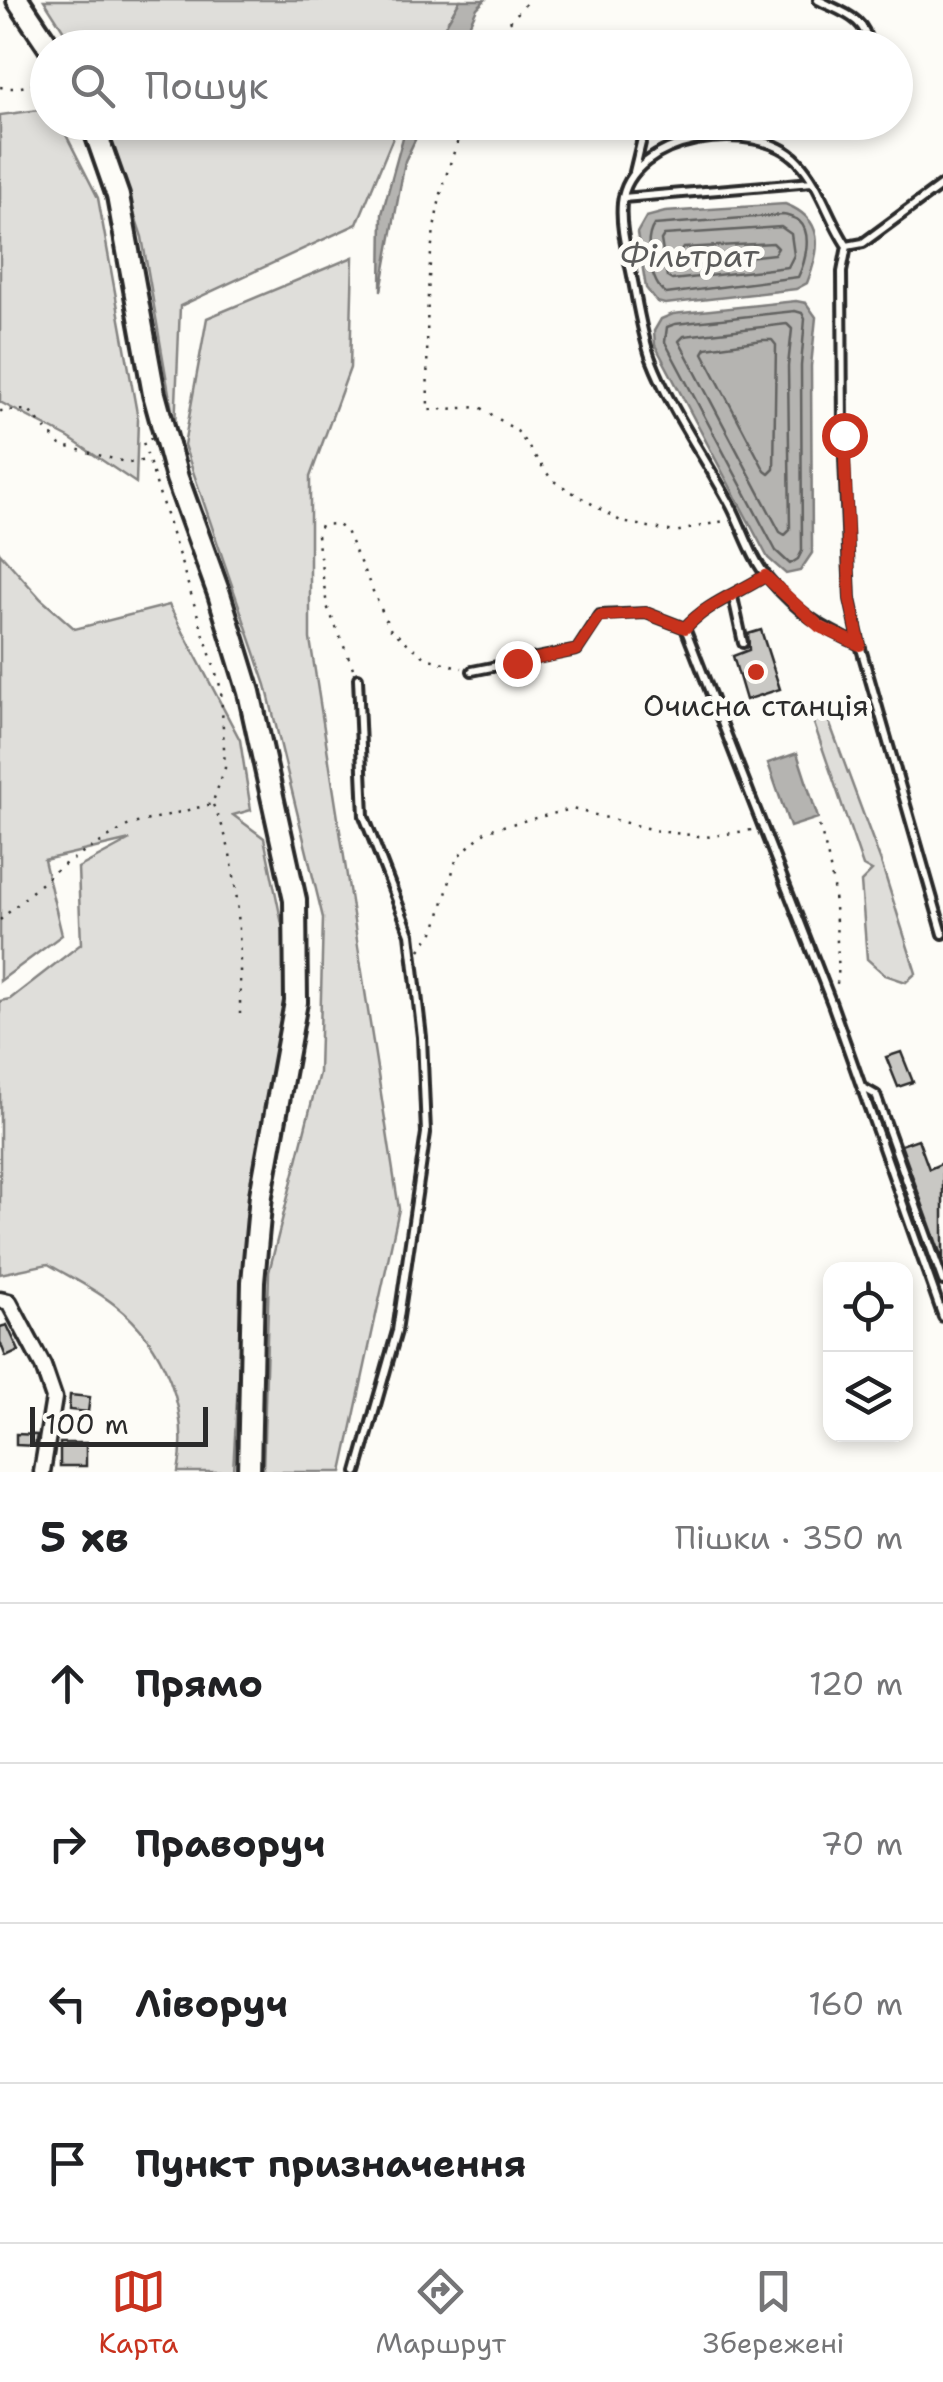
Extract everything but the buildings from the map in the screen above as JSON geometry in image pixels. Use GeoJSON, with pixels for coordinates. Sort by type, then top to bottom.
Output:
{"type":"FeatureCollection","features":[{"type":"Feature","properties":{"kind":"main road"},"geometry":{"type":"LineString","coordinates":[[18,0],[38,30]]}},
{"type":"Feature","properties":{"kind":"main road"},"geometry":{"type":"LineString","coordinates":[[98,140],[118,196],[154,394],[249,692],[296,900],[296,1002],[261,1195],[253,1282],[248,1472]]}},
{"type":"Feature","properties":{"kind":"street"},"geometry":{"type":"LineString","coordinates":[[0,1300],[8,1302],[44,1366],[54,1398],[42,1472]]}},
{"type":"Feature","properties":{"kind":"lane"},"geometry":{"type":"LineString","coordinates":[[818,0],[857,19],[866,30]]}},
{"type":"Feature","properties":{"kind":"lane"},"geometry":{"type":"LineString","coordinates":[[642,140],[634,173],[622,198],[621,224],[652,361],[765,576],[820,627],[860,645]]}},
{"type":"Feature","properties":{"kind":"lane"},"geometry":{"type":"LineString","coordinates":[[634,173],[649,158],[697,140]]}},
{"type":"Feature","properties":{"kind":"lane"},"geometry":{"type":"LineString","coordinates":[[733,140],[771,145],[797,159],[847,246],[842,272],[850,599],[943,934]]}},
{"type":"Feature","properties":{"kind":"lane"},"geometry":{"type":"LineString","coordinates":[[622,198],[812,182]]}},
{"type":"Feature","properties":{"kind":"lane"},"geometry":{"type":"LineString","coordinates":[[847,246],[863,243],[943,184]]}},
{"type":"Feature","properties":{"kind":"lane"},"geometry":{"type":"LineString","coordinates":[[685,628],[700,611],[733,597],[765,576]]}},
{"type":"Feature","properties":{"kind":"lane"},"geometry":{"type":"LineString","coordinates":[[733,597],[743,643]]}},
{"type":"Feature","properties":{"kind":"lane"},"geometry":{"type":"LineString","coordinates":[[472,671],[577,650],[600,616],[646,613],[685,628],[832,1004],[943,1317]]}},
{"type":"Feature","properties":{"kind":"lane"},"geometry":{"type":"LineString","coordinates":[[357,1472],[397,1331],[426,1133],[422,1036],[410,934],[364,816],[358,678]]}},
{"type":"Feature","properties":{"kind":"lane"},"geometry":{"type":"LineString","coordinates":[[862,1087],[876,1095],[943,1281]]}},
{"type":"Feature","properties":{"kind":"path"},"geometry":{"type":"LineString","coordinates":[[503,30],[528,0]]}},
{"type":"Feature","properties":{"kind":"path"},"geometry":{"type":"LineString","coordinates":[[0,87],[14,89],[30,85]]}},
{"type":"Feature","properties":{"kind":"path"},"geometry":{"type":"LineString","coordinates":[[458,140],[442,190],[431,251],[428,410],[480,406],[518,431],[552,480],[622,522],[675,532],[736,518]]}},
{"type":"Feature","properties":{"kind":"path"},"geometry":{"type":"LineString","coordinates":[[0,411],[28,410],[60,446],[128,463],[148,460]]}},
{"type":"Feature","properties":{"kind":"path"},"geometry":{"type":"LineString","coordinates":[[164,432],[142,442],[221,689],[225,768],[212,804],[226,830],[240,938],[240,1020]]}},
{"type":"Feature","properties":{"kind":"path"},"geometry":{"type":"LineString","coordinates":[[358,678],[327,606],[317,535],[321,525],[336,524],[346,531],[390,628],[426,658],[472,671]]}},
{"type":"Feature","properties":{"kind":"path"},"geometry":{"type":"LineString","coordinates":[[0,920],[56,869],[129,826],[212,804]]}},
{"type":"Feature","properties":{"kind":"path"},"geometry":{"type":"LineString","coordinates":[[413,959],[436,928],[457,857],[487,830],[572,809],[706,837],[763,828]]}},
{"type":"Feature","properties":{"kind":"path"},"geometry":{"type":"LineString","coordinates":[[819,826],[832,864],[836,898],[840,968],[832,1004]]}},
{"type":"Feature","properties":{"kind":"shaded area"},"geometry":{"type":"Polygon","coordinates":[[[44,0],[460,0],[443,30],[63,30],[44,0]]]}},
{"type":"Feature","properties":{"kind":"shaded area"},"geometry":{"type":"Polygon","coordinates":[[[30,111],[30,140],[69,140],[98,198],[138,419],[136,483],[69,438],[0,402],[0,115],[30,111]]]}},
{"type":"Feature","properties":{"kind":"shaded area"},"geometry":{"type":"Polygon","coordinates":[[[110,140],[392,140],[357,224],[180,306],[175,428],[142,237],[110,140]]]}},
{"type":"Feature","properties":{"kind":"shaded area"},"geometry":{"type":"Polygon","coordinates":[[[353,257],[350,368],[310,477],[310,639],[399,1209],[342,1472],[263,1472],[269,1272],[319,1073],[323,918],[266,685],[184,445],[207,318],[353,257]]]}},
{"type":"Feature","properties":{"kind":"shaded area"},"geometry":{"type":"Polygon","coordinates":[[[0,553],[41,599],[75,629],[169,605],[240,740],[251,810],[233,815],[264,838],[287,948],[282,1023],[246,1239],[233,1472],[178,1472],[181,1426],[170,1380],[147,1339],[115,1305],[48,1264],[0,1274],[0,1001],[10,999],[81,944],[78,868],[130,840],[44,860],[62,935],[0,981],[0,553]]]}},
{"type":"Feature","properties":{"kind":"shaded area"},"geometry":{"type":"Polygon","coordinates":[[[824,708],[881,862],[916,973],[906,982],[885,975],[867,959],[861,882],[872,871],[863,866],[810,712],[824,708]]]}},
{"type":"Feature","properties":{"kind":"water"},"geometry":{"type":"Polygon","coordinates":[[[460,0],[485,0],[467,30],[443,30],[460,0]]]}},
{"type":"Feature","properties":{"kind":"water"},"geometry":{"type":"Polygon","coordinates":[[[402,140],[415,140],[405,161],[381,291],[382,214],[402,140]]]}},
{"type":"Feature","properties":{"kind":"water","name":"Фільтрат"},"geometry":{"type":"Polygon","coordinates":[[[785,204],[807,218],[816,236],[815,258],[807,283],[796,289],[665,304],[657,302],[646,288],[637,233],[646,217],[665,212],[785,204]]]}},
{"type":"Feature","properties":{"kind":"water"},"geometry":{"type":"Polygon","coordinates":[[[806,303],[816,317],[811,366],[812,553],[800,571],[786,574],[768,558],[655,345],[654,331],[661,319],[673,314],[806,303]]]}},
{"type":"Feature","properties":{"kind":"water"},"geometry":{"type":"Polygon","coordinates":[[[797,753],[818,818],[790,827],[768,763],[797,753]]]}},
{"type":"Feature","properties":{"kind":"place","name":"Очисна станція"},"geometry":{"type":"Point","coordinates":[756,672]}},
{"type":"Feature","properties":{"kind":"route"},"geometry":{"type":"LineString","coordinates":[[517,663],[577,650],[600,616],[646,613],[685,628],[700,611],[733,597],[765,576],[820,627],[860,645],[850,599],[844,435]]}}]}
